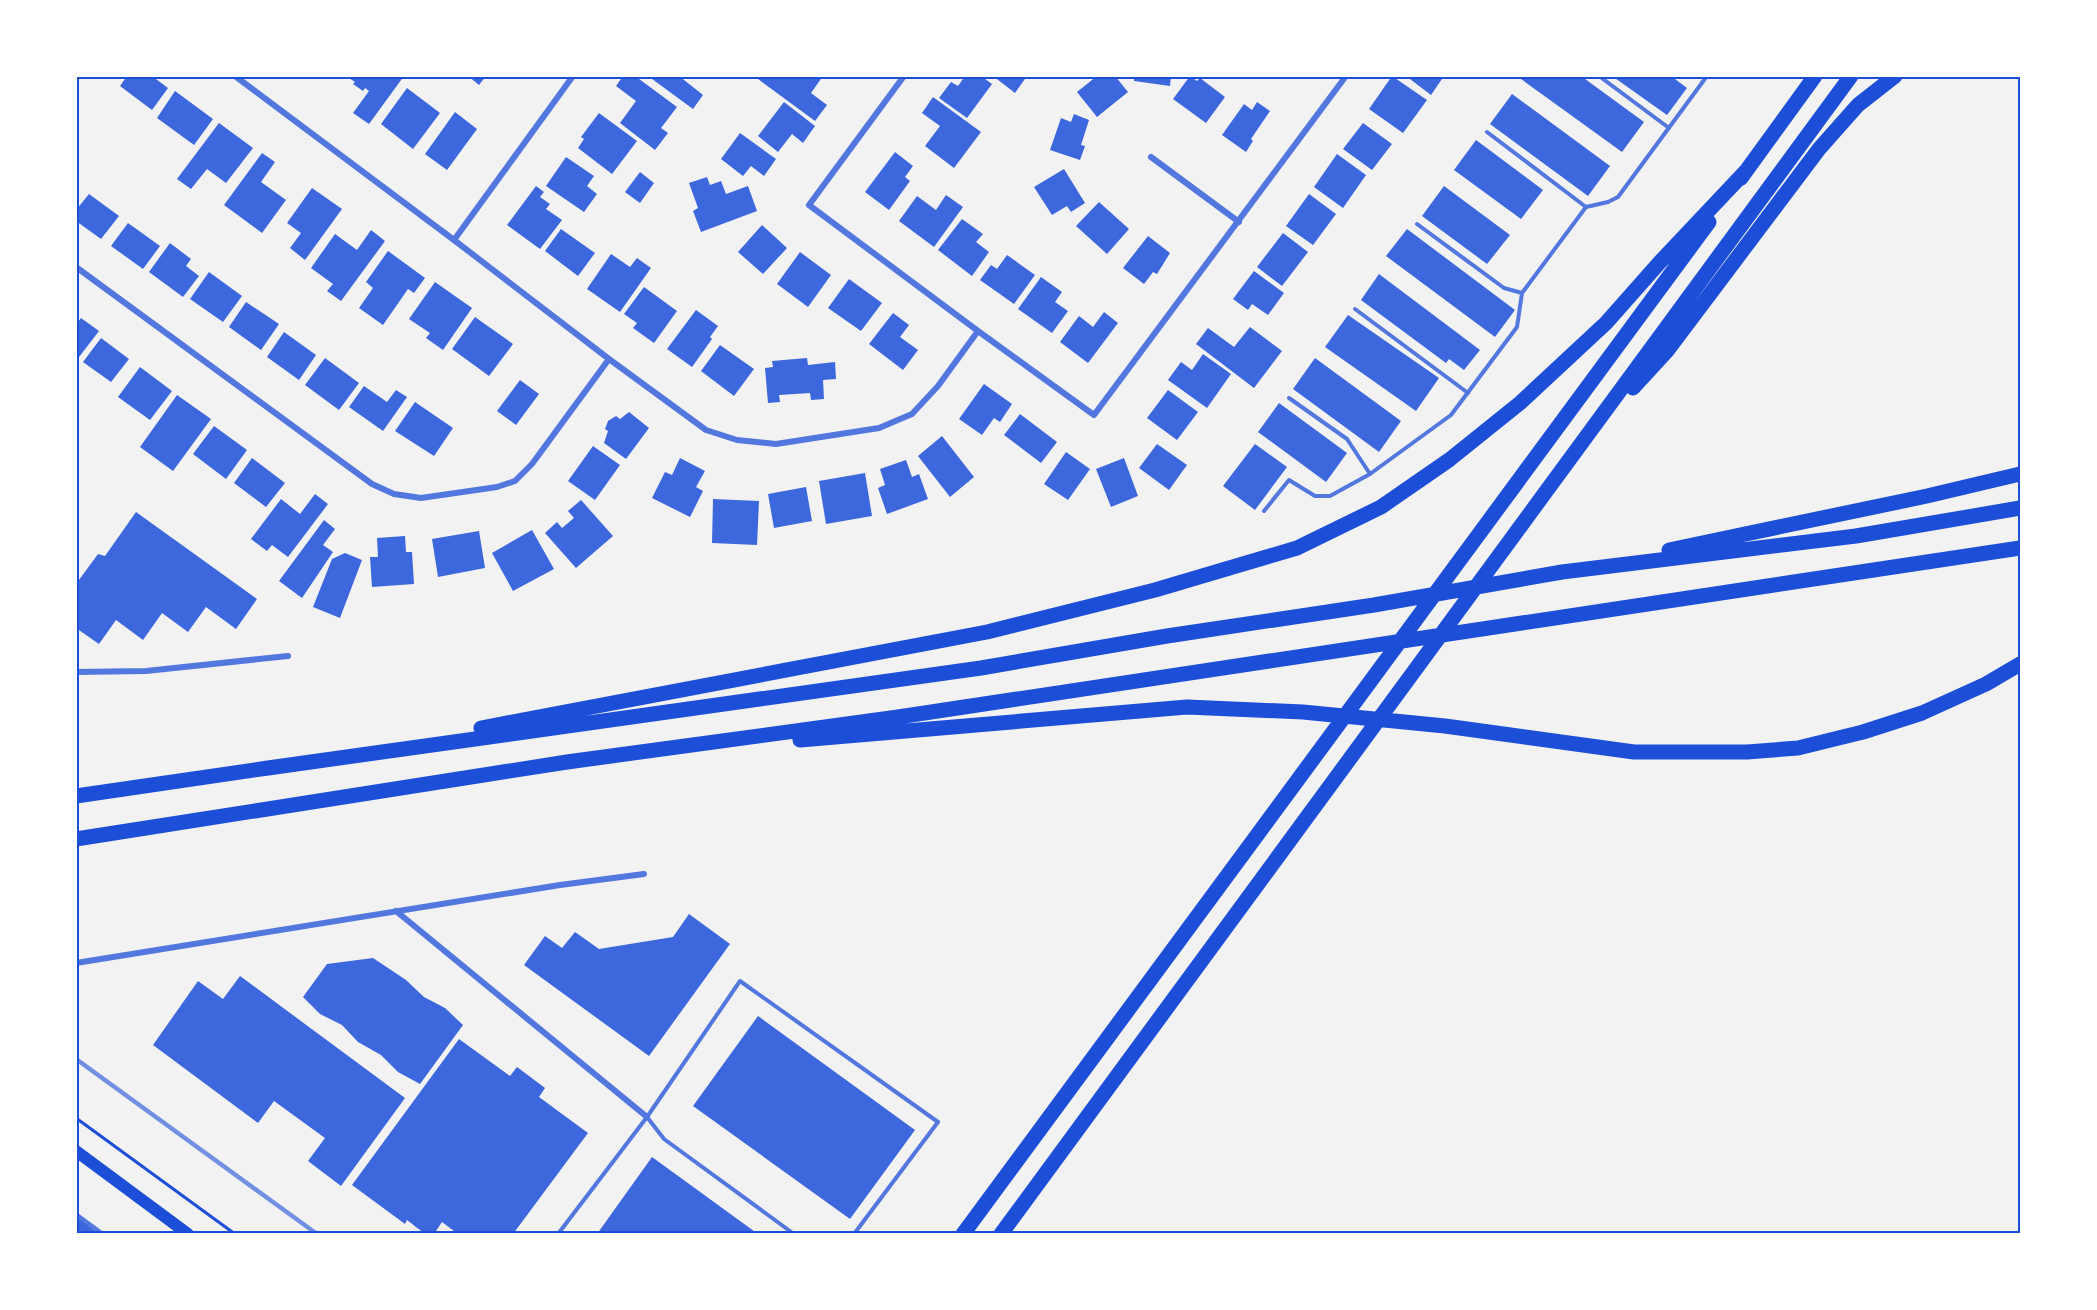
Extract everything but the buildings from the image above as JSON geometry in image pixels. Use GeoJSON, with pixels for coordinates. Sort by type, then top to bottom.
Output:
{"type":"FeatureCollection","features":[{"type":"Feature","properties":{"kind":"highway"},"geometry":{"type":"LineString","coordinates":[[963,1233],[1815,76]]}},
{"type":"Feature","properties":{"kind":"highway"},"geometry":{"type":"LineString","coordinates":[[1001,1233],[1851,76]]}},
{"type":"Feature","properties":{"kind":"highway"},"geometry":{"type":"LineString","coordinates":[[1580,446],[1667,351],[1819,149],[1858,105],[1895,76]]}},
{"type":"Feature","properties":{"kind":"highway"},"geometry":{"type":"LineString","coordinates":[[268,768],[987,632],[1155,590],[1296,548],[1381,507],[1449,460],[1520,403],[1606,323],[1746,171]]}},
{"type":"Feature","properties":{"kind":"highway"},"geometry":{"type":"LineString","coordinates":[[76,796],[981,668],[1167,636],[1374,605],[1562,572],[1928,496],[2020,474]]}},
{"type":"Feature","properties":{"kind":"highway"},"geometry":{"type":"LineString","coordinates":[[1562,572],[1856,536],[2020,508]]}},
{"type":"Feature","properties":{"kind":"highway"},"geometry":{"type":"LineString","coordinates":[[76,839],[567,762],[898,717],[2020,548]]}},
{"type":"Feature","properties":{"kind":"highway"},"geometry":{"type":"LineString","coordinates":[[567,762],[1187,707],[1303,712],[1444,726],[1634,752],[1747,752],[1798,748],[1863,732],[1912,716],[1986,684],[2020,664]]}},
{"type":"Feature","properties":{"kind":"main road"},"geometry":{"type":"LineString","coordinates":[[76,1151],[188,1233]]}},
{"type":"Feature","properties":{"kind":"street"},"geometry":{"type":"LineString","coordinates":[[235,76],[454,240],[609,360],[706,430],[737,440],[776,444],[879,428],[912,414],[938,386],[978,331]]}},
{"type":"Feature","properties":{"kind":"street"},"geometry":{"type":"LineString","coordinates":[[454,240],[573,76]]}},
{"type":"Feature","properties":{"kind":"street"},"geometry":{"type":"LineString","coordinates":[[904,76],[809,205],[1094,415],[1346,76]]}},
{"type":"Feature","properties":{"kind":"street"},"geometry":{"type":"LineString","coordinates":[[1151,157],[1239,222]]}},
{"type":"Feature","properties":{"kind":"street"},"geometry":{"type":"LineString","coordinates":[[76,267],[372,484],[394,494],[421,498],[497,487],[515,481],[532,464],[609,360]]}},
{"type":"Feature","properties":{"kind":"street"},"geometry":{"type":"LineString","coordinates":[[76,672],[146,671],[288,656]]}},
{"type":"Feature","properties":{"kind":"street"},"geometry":{"type":"LineString","coordinates":[[76,963],[560,885],[644,874]]}},
{"type":"Feature","properties":{"kind":"street"},"geometry":{"type":"LineString","coordinates":[[396,911],[647,1117]]}},
{"type":"Feature","properties":{"kind":"lane"},"geometry":{"type":"LineString","coordinates":[[1599,76],[1669,128]]}},
{"type":"Feature","properties":{"kind":"lane"},"geometry":{"type":"LineString","coordinates":[[1264,511],[1289,480],[1315,496],[1330,496],[1370,474],[1451,415],[1517,327],[1522,293],[1586,207],[1618,197],[1707,76]]}},
{"type":"Feature","properties":{"kind":"lane"},"geometry":{"type":"LineString","coordinates":[[1486,132],[1586,207]]}},
{"type":"Feature","properties":{"kind":"lane"},"geometry":{"type":"LineString","coordinates":[[1417,224],[1503,288],[1522,293]]}},
{"type":"Feature","properties":{"kind":"lane"},"geometry":{"type":"LineString","coordinates":[[1355,309],[1468,393]]}},
{"type":"Feature","properties":{"kind":"lane"},"geometry":{"type":"LineString","coordinates":[[1289,398],[1347,439],[1370,474]]}},
{"type":"Feature","properties":{"kind":"lane"},"geometry":{"type":"LineString","coordinates":[[558,1233],[647,1117],[740,981],[938,1122],[854,1233]]}},
{"type":"Feature","properties":{"kind":"lane"},"geometry":{"type":"LineString","coordinates":[[647,1117],[663,1139],[794,1233]]}},
{"type":"Feature","properties":{"kind":"lane"},"geometry":{"type":"LineString","coordinates":[[76,1214],[103,1233]]}},
{"type":"Feature","properties":{"kind":"path"},"geometry":{"type":"LineString","coordinates":[[76,1118],[235,1233]]}},
{"type":"Feature","properties":{"kind":"railway"},"geometry":{"type":"LineString","coordinates":[[76,1059],[317,1234]]}}]}
